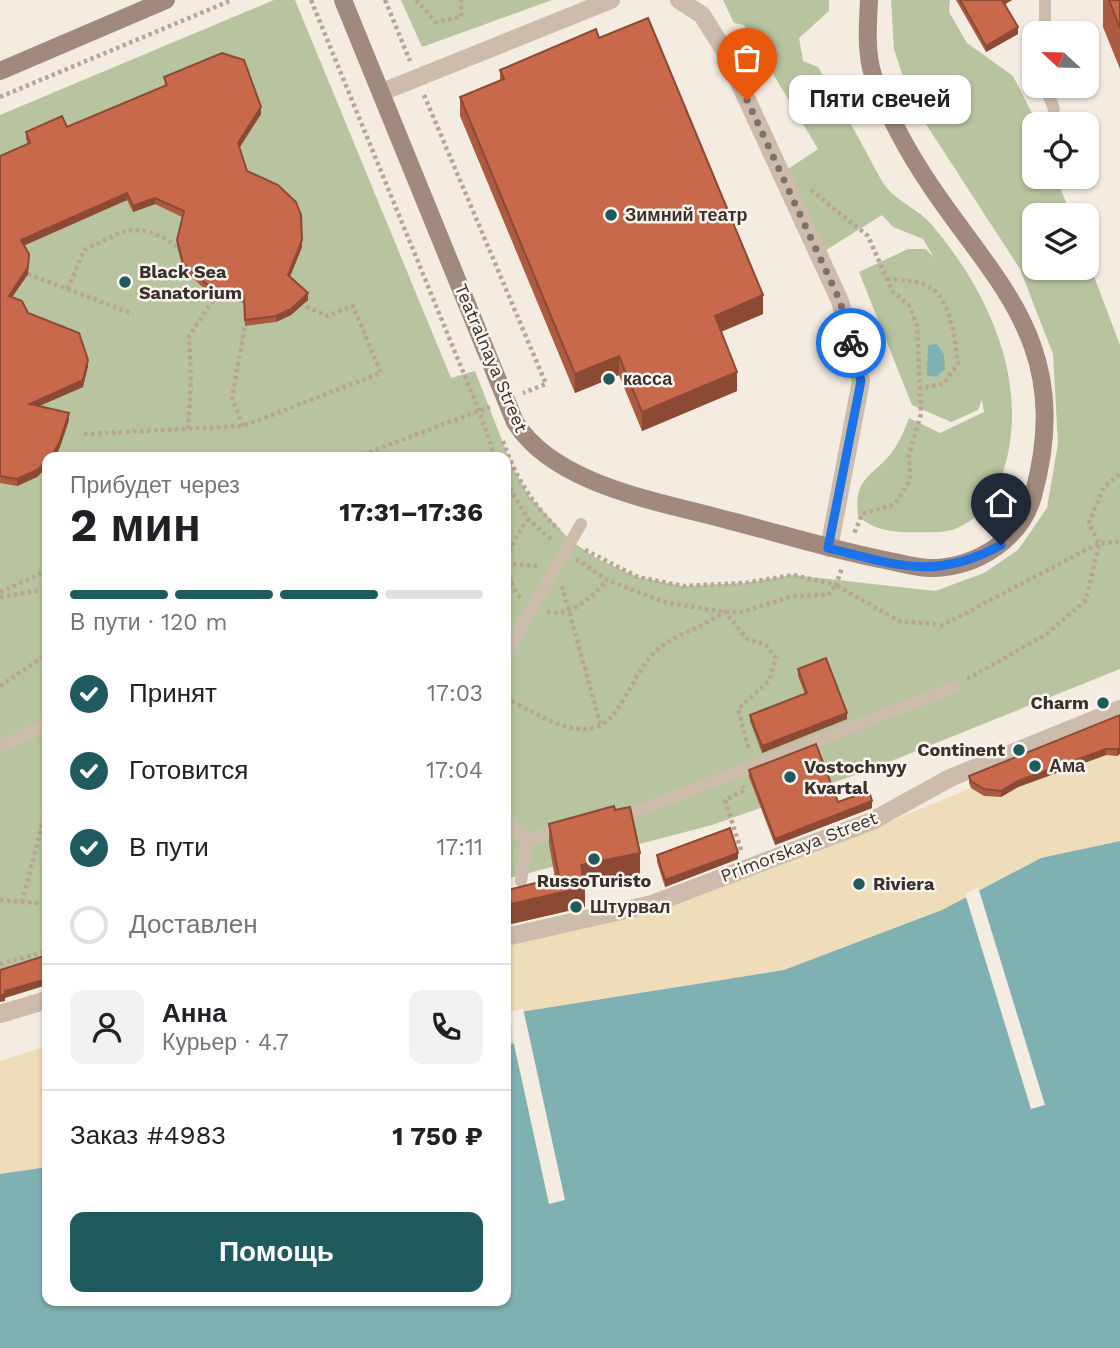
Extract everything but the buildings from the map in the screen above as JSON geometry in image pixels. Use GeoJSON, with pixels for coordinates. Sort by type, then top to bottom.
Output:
{"type":"FeatureCollection","features":[{"type":"Feature","properties":{"kind":"main road"},"geometry":{"type":"LineString","coordinates":[[0,71],[166,0]]}},
{"type":"Feature","properties":{"kind":"main road","name":"Teatralnaya Street"},"geometry":{"type":"LineString","coordinates":[[343,0],[382,92],[498,403],[526,439],[556,463],[621,491],[828,548],[932,568],[953,566],[1001,545],[1023,519],[1032,500],[1043,441],[1043,399],[1037,357],[1023,317],[1003,282],[918,169],[885,107],[872,68],[867,35],[869,0]]}},
{"type":"Feature","properties":{"kind":"street"},"geometry":{"type":"LineString","coordinates":[[382,92],[611,0]]}},
{"type":"Feature","properties":{"kind":"street"},"geometry":{"type":"LineString","coordinates":[[679,0],[702,15],[724,50],[840,301],[861,381],[828,548]]}},
{"type":"Feature","properties":{"kind":"street","name":"Primorskaya Street"},"geometry":{"type":"LineString","coordinates":[[511,936],[652,904],[872,821],[950,778],[1120,709]]}},
{"type":"Feature","properties":{"kind":"street"},"geometry":{"type":"LineString","coordinates":[[0,1014],[42,1001]]}},
{"type":"Feature","properties":{"kind":"lane"},"geometry":{"type":"LineString","coordinates":[[1045,0],[1045,21]]}},
{"type":"Feature","properties":{"kind":"lane"},"geometry":{"type":"LineString","coordinates":[[1050,98],[1054,109]]}},
{"type":"Feature","properties":{"kind":"lane"},"geometry":{"type":"LineString","coordinates":[[511,645],[581,524]]}},
{"type":"Feature","properties":{"kind":"lane"},"geometry":{"type":"LineString","coordinates":[[608,818],[635,813],[737,770],[954,687]]}},
{"type":"Feature","properties":{"kind":"lane"},"geometry":{"type":"LineString","coordinates":[[0,746],[42,726]]}},
{"type":"Feature","properties":{"kind":"lane"},"geometry":{"type":"LineString","coordinates":[[527,840],[582,824]]}},
{"type":"Feature","properties":{"kind":"lane"},"geometry":{"type":"LineString","coordinates":[[511,826],[527,840]]}},
{"type":"Feature","properties":{"kind":"lane"},"geometry":{"type":"LineString","coordinates":[[521,881],[527,840]]}},
{"type":"Feature","properties":{"kind":"path"},"geometry":{"type":"LineString","coordinates":[[0,97],[232,0]]}},
{"type":"Feature","properties":{"kind":"path"},"geometry":{"type":"LineString","coordinates":[[311,0],[479,411],[493,452]]}},
{"type":"Feature","properties":{"kind":"path"},"geometry":{"type":"LineString","coordinates":[[369,452],[546,384],[385,0]]}},
{"type":"Feature","properties":{"kind":"path"},"geometry":{"type":"LineString","coordinates":[[416,0],[436,22],[461,18],[461,0]]}},
{"type":"Feature","properties":{"kind":"path"},"geometry":{"type":"LineString","coordinates":[[68,289],[84,250],[127,230],[154,232],[177,246]]}},
{"type":"Feature","properties":{"kind":"path"},"geometry":{"type":"LineString","coordinates":[[28,274],[133,314]]}},
{"type":"Feature","properties":{"kind":"path"},"geometry":{"type":"LineString","coordinates":[[886,279],[923,283],[941,295],[952,325],[958,363],[943,384],[921,388]]}},
{"type":"Feature","properties":{"kind":"path"},"geometry":{"type":"LineString","coordinates":[[188,429],[191,379],[189,336],[216,296]]}},
{"type":"Feature","properties":{"kind":"path"},"geometry":{"type":"LineString","coordinates":[[84,434],[243,426],[381,373],[353,306],[327,316],[303,305]]}},
{"type":"Feature","properties":{"kind":"path"},"geometry":{"type":"LineString","coordinates":[[243,426],[234,410],[232,398],[245,326]]}},
{"type":"Feature","properties":{"kind":"path"},"geometry":{"type":"LineString","coordinates":[[495,417],[498,403]]}},
{"type":"Feature","properties":{"kind":"path"},"geometry":{"type":"LineString","coordinates":[[499,427],[507,452]]}},
{"type":"Feature","properties":{"kind":"path"},"geometry":{"type":"LineString","coordinates":[[511,463],[529,496],[568,546],[638,577],[683,586],[744,583],[793,575],[836,585],[899,621],[943,625],[1098,543],[1120,542]]}},
{"type":"Feature","properties":{"kind":"path"},"geometry":{"type":"LineString","coordinates":[[954,687],[1047,634],[1086,600],[1098,543],[1090,523],[1104,487],[1120,474]]}},
{"type":"Feature","properties":{"kind":"path"},"geometry":{"type":"LineString","coordinates":[[511,490],[528,519],[568,546],[607,580],[664,603],[741,612],[793,596],[828,595],[836,585]]}},
{"type":"Feature","properties":{"kind":"path"},"geometry":{"type":"LineString","coordinates":[[511,546],[528,519]]}},
{"type":"Feature","properties":{"kind":"path"},"geometry":{"type":"LineString","coordinates":[[511,564],[556,567],[601,726]]}},
{"type":"Feature","properties":{"kind":"path"},"geometry":{"type":"LineString","coordinates":[[0,595],[42,574]]}},
{"type":"Feature","properties":{"kind":"path"},"geometry":{"type":"LineString","coordinates":[[0,595],[42,590]]}},
{"type":"Feature","properties":{"kind":"path"},"geometry":{"type":"LineString","coordinates":[[511,700],[569,727],[584,730],[601,726],[612,716],[652,655],[725,612]]}},
{"type":"Feature","properties":{"kind":"path"},"geometry":{"type":"LineString","coordinates":[[725,612],[747,639],[766,645],[776,658],[769,681],[738,709],[749,751],[733,759],[745,790],[725,800],[747,867]]}},
{"type":"Feature","properties":{"kind":"path"},"geometry":{"type":"LineString","coordinates":[[0,686],[42,657]]}},
{"type":"Feature","properties":{"kind":"path"},"geometry":{"type":"LineString","coordinates":[[22,902],[42,825]]}},
{"type":"Feature","properties":{"kind":"path"},"geometry":{"type":"LineString","coordinates":[[0,900],[42,904]]}},
{"type":"Feature","properties":{"kind":"path"},"geometry":{"type":"LineString","coordinates":[[0,964],[42,952]]}},
{"type":"Feature","properties":{"kind":"green space"},"geometry":{"type":"Polygon","coordinates":[[[274,0],[295,0],[451,378],[475,371],[507,452],[42,452],[42,963],[0,976],[0,115],[274,0]]]}},
{"type":"Feature","properties":{"kind":"green space"},"geometry":{"type":"Polygon","coordinates":[[[401,0],[552,0],[422,47],[401,0]]]}},
{"type":"Feature","properties":{"kind":"green space"},"geometry":{"type":"Polygon","coordinates":[[[723,0],[829,0],[829,11],[799,38],[803,61],[818,67],[886,187],[931,224],[953,251],[988,312],[1001,345],[1009,378],[1012,412],[1009,447],[996,491],[976,516],[959,527],[939,532],[896,532],[876,527],[858,516],[860,487],[895,448],[909,418],[940,433],[984,412],[982,400],[978,410],[951,422],[912,405],[859,272],[908,249],[926,249],[934,258],[923,239],[893,227],[882,215],[826,250],[788,169],[818,149],[744,25],[734,23],[723,0]]]}},
{"type":"Feature","properties":{"kind":"green space"},"geometry":{"type":"Polygon","coordinates":[[[891,0],[950,0],[949,12],[967,43],[1013,76],[1031,112],[1022,112],[1022,189],[1061,189],[1066,203],[1022,203],[1022,274],[911,101],[894,49],[891,0]]]}},
{"type":"Feature","properties":{"kind":"green space"},"geometry":{"type":"Polygon","coordinates":[[[1024,280],[1095,280],[1120,345],[1120,669],[869,770],[712,825],[511,878],[511,463],[529,496],[571,541],[598,559],[638,577],[683,586],[744,583],[793,575],[935,591],[984,573],[1018,550],[1047,508],[1058,443],[1053,354],[1024,280]]]}},
{"type":"Feature","properties":{"kind":"sand","name":"Riviera"},"geometry":{"type":"Polygon","coordinates":[[[1120,754],[1120,841],[1041,858],[942,910],[784,970],[514,1013],[520,1043],[511,1044],[511,942],[884,824],[971,788],[984,796],[1001,797],[1018,787],[1106,755],[1120,754]]]}},
{"type":"Feature","properties":{"kind":"sand"},"geometry":{"type":"Polygon","coordinates":[[[42,1048],[42,1168],[0,1174],[0,1061],[42,1048]]]}},
{"type":"Feature","properties":{"kind":"water"},"geometry":{"type":"Polygon","coordinates":[[[937,344],[944,355],[945,369],[936,377],[927,375],[928,345],[937,344]]]}},
{"type":"Feature","properties":{"kind":"water"},"geometry":{"type":"Polygon","coordinates":[[[1120,841],[1120,1348],[0,1348],[0,1174],[42,1168],[42,1306],[511,1306],[511,1044],[519,1042],[514,1013],[784,970],[942,910],[1041,858],[1120,841]]]}},
{"type":"Feature","properties":{"kind":"pier"},"geometry":{"type":"Polygon","coordinates":[[[978,887],[1045,1105],[1031,1109],[965,894],[978,887]]]}},
{"type":"Feature","properties":{"kind":"pier"},"geometry":{"type":"Polygon","coordinates":[[[523,1008],[565,1200],[549,1204],[513,1040],[511,1012],[523,1008]]]}},
{"type":"Feature","properties":{"kind":"way so far"},"geometry":{"type":"LineString","coordinates":[[747,100],[840,301],[851,343]]}},
{"type":"Feature","properties":{"kind":"place","name":"Пяти свечей"},"geometry":{"type":"Point","coordinates":[747,100]}},
{"type":"Feature","properties":{"kind":"place","name":"Зимний театр"},"geometry":{"type":"Point","coordinates":[611,215]}},
{"type":"Feature","properties":{"kind":"place","name":"Black Sea Sanatorium"},"geometry":{"type":"Point","coordinates":[125,282]}},
{"type":"Feature","properties":{"kind":"place","name":"касса"},"geometry":{"type":"Point","coordinates":[609,379]}},
{"type":"Feature","properties":{"kind":"place","name":"Charm"},"geometry":{"type":"Point","coordinates":[1103,703]}},
{"type":"Feature","properties":{"kind":"place","name":"Continent"},"geometry":{"type":"Point","coordinates":[1019,750]}},
{"type":"Feature","properties":{"kind":"place","name":"Ама"},"geometry":{"type":"Point","coordinates":[1035,766]}},
{"type":"Feature","properties":{"kind":"place","name":"Vostochnyy Kvartal"},"geometry":{"type":"Point","coordinates":[790,777]}},
{"type":"Feature","properties":{"kind":"place","name":"RussoTuristo"},"geometry":{"type":"Point","coordinates":[594,859]}},
{"type":"Feature","properties":{"kind":"place","name":"Riviera"},"geometry":{"type":"Point","coordinates":[859,884]}},
{"type":"Feature","properties":{"kind":"place","name":"Штурвал"},"geometry":{"type":"Point","coordinates":[576,907]}},
{"type":"Feature","properties":{"kind":"route"},"geometry":{"type":"LineString","coordinates":[[851,343],[861,381],[828,548],[932,568],[953,566],[979,557],[1001,545]]}}]}
